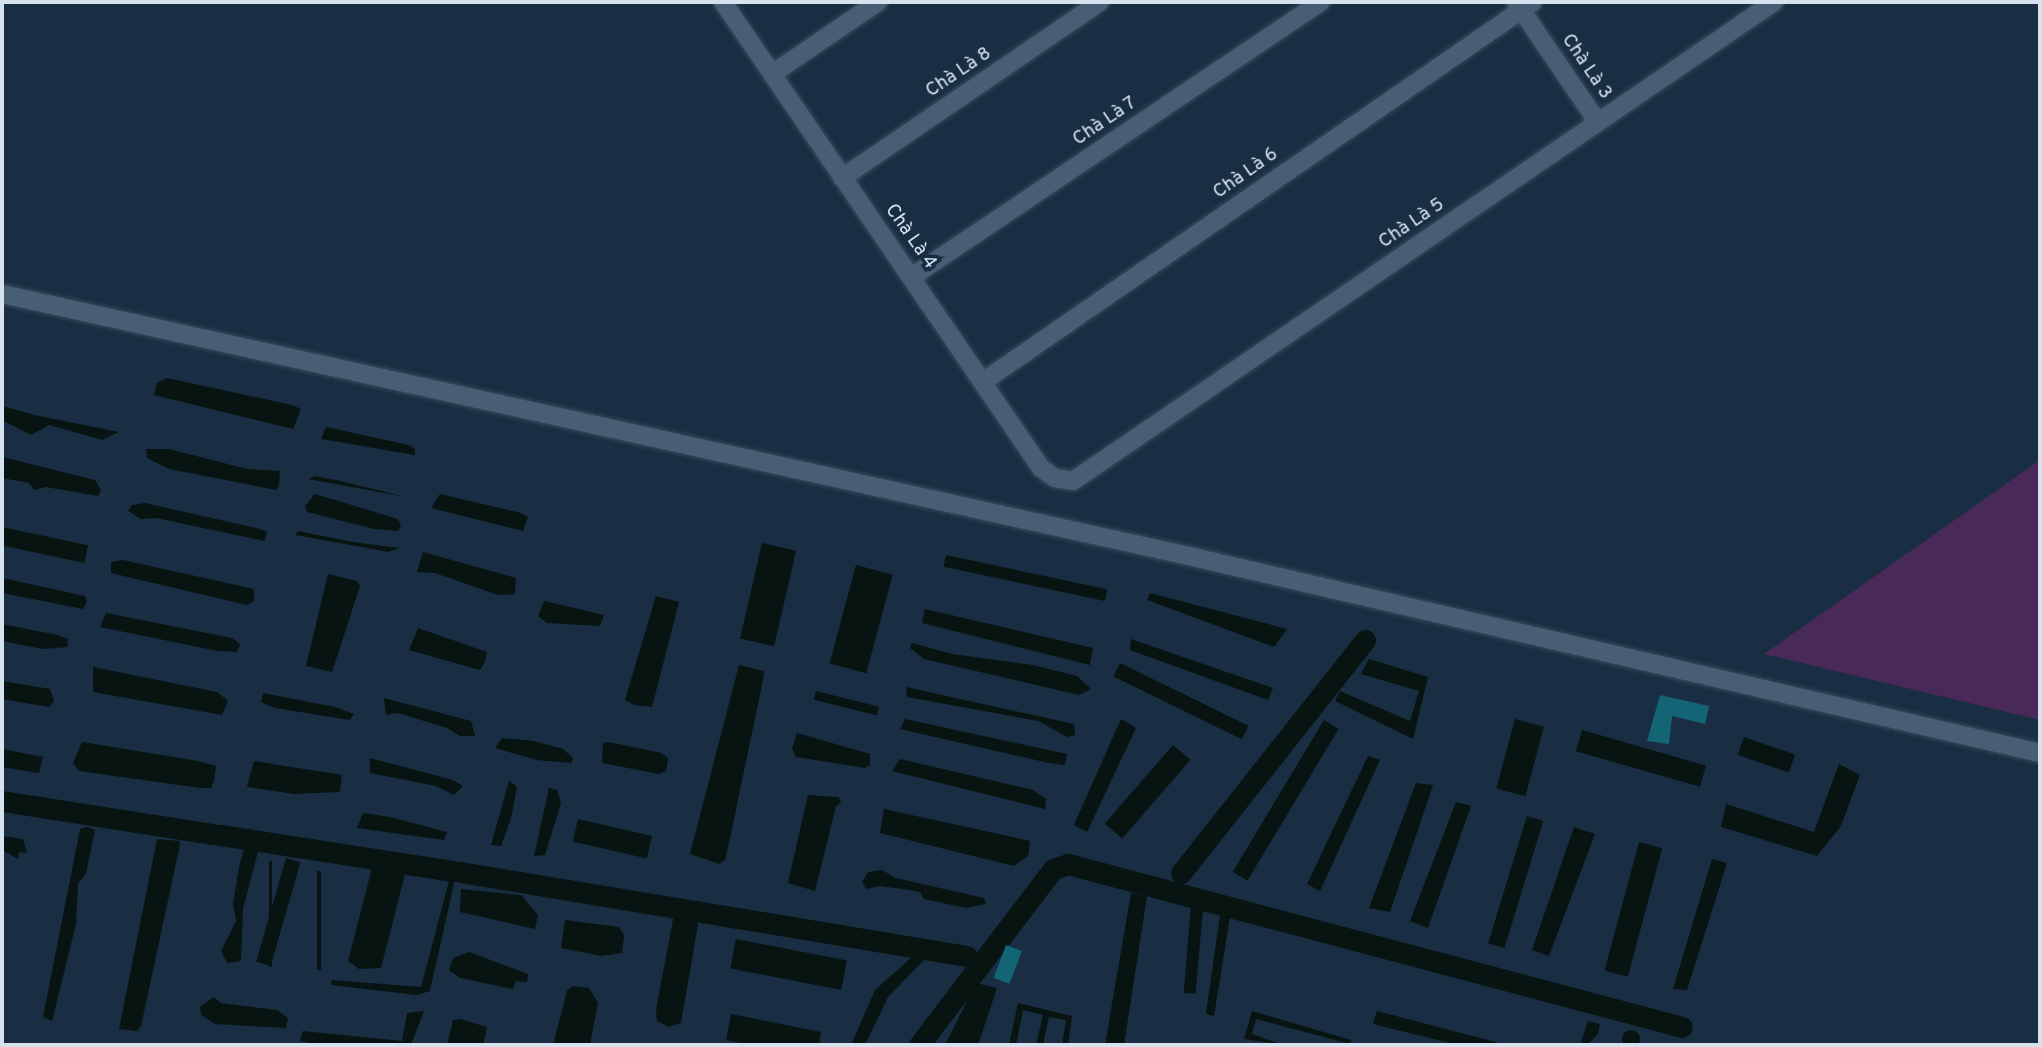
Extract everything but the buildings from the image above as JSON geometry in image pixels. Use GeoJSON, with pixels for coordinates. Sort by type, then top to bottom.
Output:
{"type":"FeatureCollection","features":[{"type":"Feature","properties":{"kind":"street","name":"Chà Là 4"},"geometry":{"type":"LineString","coordinates":[[723,2],[842,178],[913,276],[1041,468],[1055,478],[1073,481]]}},
{"type":"Feature","properties":{"kind":"street"},"geometry":{"type":"LineString","coordinates":[[772,74],[878,2]]}},
{"type":"Feature","properties":{"kind":"street","name":"Chà Là 8"},"geometry":{"type":"LineString","coordinates":[[842,178],[1100,2]]}},
{"type":"Feature","properties":{"kind":"street","name":"Chà Là 7"},"geometry":{"type":"LineString","coordinates":[[913,276],[1320,2]]}},
{"type":"Feature","properties":{"kind":"street","name":"Chà Là 5"},"geometry":{"type":"LineString","coordinates":[[1073,481],[1774,2]]}},
{"type":"Feature","properties":{"kind":"street","name":"Chà Là 3"},"geometry":{"type":"LineString","coordinates":[[1524,4],[1597,121]]}},
{"type":"Feature","properties":{"kind":"street","name":"Chà Là 6"},"geometry":{"type":"LineString","coordinates":[[984,381],[1524,4]]}},
{"type":"Feature","properties":{"kind":"street"},"geometry":{"type":"LineString","coordinates":[[2,294],[1193,556],[2040,753]]}},
{"type":"Feature","properties":{"kind":"shaded area"},"geometry":{"type":"Polygon","coordinates":[[[167,378],[301,409],[293,429],[154,395],[157,383],[167,378]]]}},
{"type":"Feature","properties":{"kind":"shaded area"},"geometry":{"type":"Polygon","coordinates":[[[2,406],[119,432],[102,440],[49,425],[31,435],[2,420],[2,406]]]}},
{"type":"Feature","properties":{"kind":"shaded area"},"geometry":{"type":"Polygon","coordinates":[[[326,427],[409,445],[415,449],[415,455],[321,439],[326,427]]]}},
{"type":"Feature","properties":{"kind":"shaded area"},"geometry":{"type":"Polygon","coordinates":[[[146,449],[169,449],[247,469],[280,471],[279,485],[276,490],[169,469],[147,458],[146,449]]]}},
{"type":"Feature","properties":{"kind":"shaded area"},"geometry":{"type":"Polygon","coordinates":[[[2,457],[95,480],[101,490],[98,496],[46,487],[34,490],[29,483],[2,478],[2,457]]]}},
{"type":"Feature","properties":{"kind":"shaded area"},"geometry":{"type":"Polygon","coordinates":[[[2040,460],[2040,720],[1764,654],[2040,460]]]}},
{"type":"Feature","properties":{"kind":"shaded area"},"geometry":{"type":"Polygon","coordinates":[[[315,476],[336,480],[406,497],[308,479],[315,476]]]}},
{"type":"Feature","properties":{"kind":"shaded area"},"geometry":{"type":"Polygon","coordinates":[[[315,494],[398,519],[401,526],[398,531],[374,529],[307,512],[305,506],[315,494]]]}},
{"type":"Feature","properties":{"kind":"shaded area"},"geometry":{"type":"Polygon","coordinates":[[[440,494],[528,517],[523,531],[431,508],[440,494]]]}},
{"type":"Feature","properties":{"kind":"shaded area"},"geometry":{"type":"Polygon","coordinates":[[[145,503],[260,529],[267,532],[266,537],[264,541],[156,518],[141,519],[128,511],[132,505],[145,503]]]}},
{"type":"Feature","properties":{"kind":"shaded area"},"geometry":{"type":"Polygon","coordinates":[[[2,527],[88,545],[84,563],[2,545],[2,527]]]}},
{"type":"Feature","properties":{"kind":"shaded area"},"geometry":{"type":"Polygon","coordinates":[[[298,531],[399,548],[389,552],[295,535],[298,531]]]}},
{"type":"Feature","properties":{"kind":"shaded area"},"geometry":{"type":"Polygon","coordinates":[[[762,543],[796,551],[774,646],[740,638],[762,543]]]}},
{"type":"Feature","properties":{"kind":"shaded area"},"geometry":{"type":"Polygon","coordinates":[[[423,552],[516,578],[515,594],[498,595],[435,573],[417,572],[423,552]]]}},
{"type":"Feature","properties":{"kind":"shaded area"},"geometry":{"type":"Polygon","coordinates":[[[946,555],[1107,589],[1105,601],[944,567],[946,555]]]}},
{"type":"Feature","properties":{"kind":"shaded area"},"geometry":{"type":"Polygon","coordinates":[[[123,560],[254,589],[254,601],[247,605],[111,573],[111,562],[123,560]]]}},
{"type":"Feature","properties":{"kind":"shaded area"},"geometry":{"type":"Polygon","coordinates":[[[856,565],[893,575],[866,673],[830,664],[856,565]]]}},
{"type":"Feature","properties":{"kind":"shaded area"},"geometry":{"type":"Polygon","coordinates":[[[328,574],[357,581],[360,586],[332,672],[306,666],[328,574]]]}},
{"type":"Feature","properties":{"kind":"shaded area"},"geometry":{"type":"Polygon","coordinates":[[[2,578],[85,596],[87,602],[83,609],[2,593],[2,578]]]}},
{"type":"Feature","properties":{"kind":"shaded area"},"geometry":{"type":"Polygon","coordinates":[[[1150,593],[1287,629],[1274,647],[1147,600],[1150,593]]]}},
{"type":"Feature","properties":{"kind":"shaded area"},"geometry":{"type":"Polygon","coordinates":[[[656,596],[679,602],[652,707],[634,705],[625,700],[656,596]]]}},
{"type":"Feature","properties":{"kind":"shaded area"},"geometry":{"type":"Polygon","coordinates":[[[544,601],[604,615],[600,626],[547,623],[538,616],[544,601]]]}},
{"type":"Feature","properties":{"kind":"shaded area"},"geometry":{"type":"Polygon","coordinates":[[[925,609],[1093,648],[1090,665],[922,623],[925,609]]]}},
{"type":"Feature","properties":{"kind":"shaded area"},"geometry":{"type":"Polygon","coordinates":[[[106,613],[232,638],[240,644],[237,652],[218,651],[100,627],[106,613]]]}},
{"type":"Feature","properties":{"kind":"shaded area"},"geometry":{"type":"Polygon","coordinates":[[[2,624],[58,635],[68,639],[67,647],[43,649],[2,641],[2,624]]]}},
{"type":"Feature","properties":{"kind":"shaded area"},"geometry":{"type":"Polygon","coordinates":[[[418,628],[487,652],[484,664],[480,670],[409,650],[418,628]]]}},
{"type":"Feature","properties":{"kind":"shaded area"},"geometry":{"type":"Polygon","coordinates":[[[1131,639],[1273,688],[1268,700],[1130,650],[1131,639]]]}},
{"type":"Feature","properties":{"kind":"shaded area"},"geometry":{"type":"Polygon","coordinates":[[[912,643],[952,654],[1033,665],[1077,676],[1091,689],[1079,695],[924,659],[910,648],[912,643]]]}},
{"type":"Feature","properties":{"kind":"shaded area"},"geometry":{"type":"Polygon","coordinates":[[[1369,659],[1428,677],[1413,739],[1335,701],[1340,691],[1410,721],[1419,691],[1361,674],[1369,659]]]}},
{"type":"Feature","properties":{"kind":"shaded area"},"geometry":{"type":"Polygon","coordinates":[[[1120,663],[1249,726],[1242,739],[1113,676],[1120,663]]]}},
{"type":"Feature","properties":{"kind":"shaded area"},"geometry":{"type":"Polygon","coordinates":[[[739,665],[764,671],[729,843],[725,860],[719,864],[690,854],[739,665]]]}},
{"type":"Feature","properties":{"kind":"shaded area"},"geometry":{"type":"Polygon","coordinates":[[[93,667],[217,692],[228,701],[222,715],[93,692],[93,667]]]}},
{"type":"Feature","properties":{"kind":"shaded area"},"geometry":{"type":"Polygon","coordinates":[[[2,681],[50,689],[54,702],[49,707],[2,699],[2,681]]]}},
{"type":"Feature","properties":{"kind":"shaded area"},"geometry":{"type":"Polygon","coordinates":[[[906,687],[1074,724],[1075,735],[1067,737],[1038,721],[907,697],[906,687]]]}},
{"type":"Feature","properties":{"kind":"shaded area"},"geometry":{"type":"Polygon","coordinates":[[[816,691],[879,707],[877,715],[814,700],[816,691]]]}},
{"type":"Feature","properties":{"kind":"shaded area"},"geometry":{"type":"Polygon","coordinates":[[[263,693],[335,707],[354,714],[350,720],[275,708],[261,702],[263,693]]]}},
{"type":"Feature","properties":{"kind":"shaded area"},"geometry":{"type":"Polygon","coordinates":[[[384,698],[471,721],[475,736],[460,736],[447,728],[398,713],[386,715],[384,698]]]}},
{"type":"Feature","properties":{"kind":"shaded area"},"geometry":{"type":"Polygon","coordinates":[[[905,719],[1067,754],[1066,761],[1064,765],[1049,763],[900,729],[905,719]]]}},
{"type":"Feature","properties":{"kind":"shaded area"},"geometry":{"type":"Polygon","coordinates":[[[1121,719],[1136,728],[1087,832],[1074,825],[1121,719]]]}},
{"type":"Feature","properties":{"kind":"shaded area"},"geometry":{"type":"Polygon","coordinates":[[[1515,719],[1544,727],[1525,796],[1496,789],[1515,719]]]}},
{"type":"Feature","properties":{"kind":"shaded area"},"geometry":{"type":"Polygon","coordinates":[[[1324,720],[1339,729],[1247,880],[1233,872],[1324,720]]]}},
{"type":"Feature","properties":{"kind":"shaded area"},"geometry":{"type":"Polygon","coordinates":[[[1582,730],[1706,766],[1700,787],[1576,751],[1582,730]]]}},
{"type":"Feature","properties":{"kind":"shaded area"},"geometry":{"type":"Polygon","coordinates":[[[797,733],[870,754],[870,765],[865,768],[796,757],[792,749],[797,733]]]}},
{"type":"Feature","properties":{"kind":"shaded area"},"geometry":{"type":"Polygon","coordinates":[[[1744,737],[1795,755],[1789,773],[1738,755],[1744,737]]]}},
{"type":"Feature","properties":{"kind":"shaded area"},"geometry":{"type":"Polygon","coordinates":[[[502,738],[534,741],[563,749],[573,758],[571,763],[537,760],[495,748],[502,738]]]}},
{"type":"Feature","properties":{"kind":"shaded area"},"geometry":{"type":"Polygon","coordinates":[[[82,742],[216,766],[214,781],[211,788],[200,788],[79,771],[73,763],[82,742]]]}},
{"type":"Feature","properties":{"kind":"shaded area"},"geometry":{"type":"Polygon","coordinates":[[[603,743],[661,753],[668,758],[666,771],[659,774],[602,763],[603,743]]]}},
{"type":"Feature","properties":{"kind":"shaded area"},"geometry":{"type":"Polygon","coordinates":[[[1173,745],[1190,760],[1122,839],[1105,823],[1173,745]]]}},
{"type":"Feature","properties":{"kind":"shaded area"},"geometry":{"type":"Polygon","coordinates":[[[2,749],[43,757],[39,773],[2,767],[2,749]]]}},
{"type":"Feature","properties":{"kind":"shaded area"},"geometry":{"type":"Polygon","coordinates":[[[1368,756],[1380,760],[1320,891],[1307,884],[1368,756]]]}},
{"type":"Feature","properties":{"kind":"shaded area"},"geometry":{"type":"Polygon","coordinates":[[[370,758],[453,780],[463,786],[454,795],[436,786],[370,773],[370,758]]]}},
{"type":"Feature","properties":{"kind":"shaded area"},"geometry":{"type":"Polygon","coordinates":[[[900,759],[1033,790],[1046,799],[1045,809],[892,771],[900,759]]]}},
{"type":"Feature","properties":{"kind":"shaded area"},"geometry":{"type":"Polygon","coordinates":[[[254,761],[342,775],[340,792],[294,794],[247,787],[254,761]]]}},
{"type":"Feature","properties":{"kind":"shaded area"},"geometry":{"type":"Polygon","coordinates":[[[1839,764],[1860,775],[1841,826],[1817,856],[1721,827],[1726,804],[1814,832],[1839,764]]]}},
{"type":"Feature","properties":{"kind":"shaded area"},"geometry":{"type":"Polygon","coordinates":[[[509,781],[517,787],[511,818],[501,846],[491,845],[509,781]]]}},
{"type":"Feature","properties":{"kind":"shaded area"},"geometry":{"type":"Polygon","coordinates":[[[1416,783],[1433,785],[1390,912],[1369,908],[1416,783]]]}},
{"type":"Feature","properties":{"kind":"shaded area"},"geometry":{"type":"Polygon","coordinates":[[[549,788],[557,790],[561,803],[545,855],[534,856],[549,788]]]}},
{"type":"Feature","properties":{"kind":"shaded area"},"geometry":{"type":"Polygon","coordinates":[[[808,795],[839,797],[841,803],[836,806],[815,891],[788,883],[808,795]]]}},
{"type":"Feature","properties":{"kind":"shaded area"},"geometry":{"type":"Polygon","coordinates":[[[1456,802],[1471,806],[1428,928],[1410,921],[1456,802]]]}},
{"type":"Feature","properties":{"kind":"shaded area"},"geometry":{"type":"Polygon","coordinates":[[[884,809],[1030,841],[1028,856],[1014,866],[880,833],[884,809]]]}},
{"type":"Feature","properties":{"kind":"shaded area"},"geometry":{"type":"Polygon","coordinates":[[[363,813],[447,832],[444,840],[357,828],[363,813]]]}},
{"type":"Feature","properties":{"kind":"shaded area"},"geometry":{"type":"Polygon","coordinates":[[[1527,816],[1543,821],[1504,948],[1488,943],[1527,816]]]}},
{"type":"Feature","properties":{"kind":"shaded area"},"geometry":{"type":"Polygon","coordinates":[[[578,819],[652,836],[647,859],[573,841],[578,819]]]}},
{"type":"Feature","properties":{"kind":"shaded area"},"geometry":{"type":"Polygon","coordinates":[[[87,827],[95,830],[86,873],[78,884],[76,924],[52,1021],[43,1017],[80,829],[87,827]]]}},
{"type":"Feature","properties":{"kind":"shaded area"},"geometry":{"type":"Polygon","coordinates":[[[1574,827],[1595,834],[1549,956],[1532,950],[1574,827]]]}},
{"type":"Feature","properties":{"kind":"shaded area"},"geometry":{"type":"Polygon","coordinates":[[[2,836],[23,839],[27,853],[19,852],[18,859],[2,850],[2,836]]]}},
{"type":"Feature","properties":{"kind":"shaded area"},"geometry":{"type":"Polygon","coordinates":[[[157,839],[180,841],[179,849],[141,1026],[137,1031],[119,1029],[157,839]]]}},
{"type":"Feature","properties":{"kind":"shaded area"},"geometry":{"type":"Polygon","coordinates":[[[1639,842],[1662,848],[1628,977],[1605,970],[1639,842]]]}},
{"type":"Feature","properties":{"kind":"shaded area"},"geometry":{"type":"Polygon","coordinates":[[[259,848],[243,909],[241,961],[227,963],[221,951],[236,921],[233,904],[240,862],[244,850],[259,848]]]}},
{"type":"Feature","properties":{"kind":"shaded area"},"geometry":{"type":"Polygon","coordinates":[[[286,858],[300,862],[271,966],[256,962],[286,858]]]}},
{"type":"Feature","properties":{"kind":"shaded area"},"geometry":{"type":"Polygon","coordinates":[[[1712,859],[1727,863],[1687,990],[1673,989],[1712,859]]]}},
{"type":"Feature","properties":{"kind":"shaded area"},"geometry":{"type":"Polygon","coordinates":[[[269,861],[272,861],[272,967],[269,967],[269,861]]]}},
{"type":"Feature","properties":{"kind":"shaded area"},"geometry":{"type":"Polygon","coordinates":[[[373,864],[393,865],[405,874],[381,968],[359,969],[348,961],[373,864]]]}},
{"type":"Feature","properties":{"kind":"shaded area"},"geometry":{"type":"Polygon","coordinates":[[[882,870],[896,878],[984,898],[986,904],[966,908],[924,899],[920,892],[910,890],[879,886],[866,889],[862,882],[868,872],[882,870]]]}},
{"type":"Feature","properties":{"kind":"shaded area"},"geometry":{"type":"Polygon","coordinates":[[[317,871],[321,871],[321,970],[317,970],[317,871]]]}},
{"type":"Feature","properties":{"kind":"shaded area"},"geometry":{"type":"Polygon","coordinates":[[[455,879],[430,991],[417,995],[331,985],[332,980],[421,987],[449,881],[455,879]]]}},
{"type":"Feature","properties":{"kind":"shaded area"},"geometry":{"type":"Polygon","coordinates":[[[461,889],[521,895],[538,915],[535,929],[460,912],[461,889]]]}},
{"type":"Feature","properties":{"kind":"shaded area"},"geometry":{"type":"Polygon","coordinates":[[[1131,893],[1147,896],[1124,1045],[1105,1045],[1131,893]]]}},
{"type":"Feature","properties":{"kind":"shaded area"},"geometry":{"type":"Polygon","coordinates":[[[1191,908],[1203,909],[1196,994],[1184,993],[1191,908]]]}},
{"type":"Feature","properties":{"kind":"shaded area"},"geometry":{"type":"Polygon","coordinates":[[[680,911],[692,915],[698,924],[681,1023],[668,1027],[657,1021],[656,1010],[674,914],[680,911]]]}},
{"type":"Feature","properties":{"kind":"shaded area"},"geometry":{"type":"Polygon","coordinates":[[[1220,915],[1230,917],[1214,1016],[1206,1014],[1220,915]]]}},
{"type":"Feature","properties":{"kind":"shaded area"},"geometry":{"type":"Polygon","coordinates":[[[565,920],[619,927],[624,935],[622,953],[601,956],[561,948],[565,920]]]}},
{"type":"Feature","properties":{"kind":"shaded area"},"geometry":{"type":"Polygon","coordinates":[[[736,939],[847,961],[841,990],[730,968],[736,939]]]}},
{"type":"Feature","properties":{"kind":"shaded area"},"geometry":{"type":"Polygon","coordinates":[[[921,949],[929,955],[888,997],[865,1045],[851,1045],[875,990],[921,949]]]}},
{"type":"Feature","properties":{"kind":"shaded area"},"geometry":{"type":"Polygon","coordinates":[[[469,952],[528,974],[527,982],[516,981],[513,989],[460,978],[449,970],[453,958],[469,952]]]}},
{"type":"Feature","properties":{"kind":"shaded area"},"geometry":{"type":"Polygon","coordinates":[[[976,983],[997,988],[978,1045],[945,1045],[976,983]]]}},
{"type":"Feature","properties":{"kind":"shaded area"},"geometry":{"type":"Polygon","coordinates":[[[572,986],[589,988],[598,1003],[590,1045],[553,1045],[567,991],[572,986]]]}},
{"type":"Feature","properties":{"kind":"shaded area"},"geometry":{"type":"Polygon","coordinates":[[[214,997],[221,1003],[277,1010],[288,1018],[286,1028],[215,1024],[201,1015],[200,1007],[214,997]]]}},
{"type":"Feature","properties":{"kind":"shaded area"},"geometry":{"type":"Polygon","coordinates":[[[1018,1003],[1072,1016],[1068,1045],[1062,1045],[1066,1020],[1049,1017],[1043,1045],[1036,1045],[1043,1015],[1023,1010],[1016,1045],[1009,1045],[1018,1003]]]}},
{"type":"Feature","properties":{"kind":"shaded area"},"geometry":{"type":"Polygon","coordinates":[[[424,1011],[411,1045],[322,1045],[300,1041],[303,1031],[402,1041],[407,1013],[424,1011]]]}},
{"type":"Feature","properties":{"kind":"shaded area"},"geometry":{"type":"Polygon","coordinates":[[[1252,1011],[1351,1040],[1350,1044],[1256,1019],[1252,1034],[1284,1045],[1244,1039],[1252,1011]]]}},
{"type":"Feature","properties":{"kind":"shaded area"},"geometry":{"type":"Polygon","coordinates":[[[1377,1011],[1507,1045],[1458,1045],[1373,1024],[1377,1011]]]}},
{"type":"Feature","properties":{"kind":"shaded area"},"geometry":{"type":"Polygon","coordinates":[[[731,1014],[821,1032],[819,1045],[750,1045],[726,1040],[731,1014]]]}},
{"type":"Feature","properties":{"kind":"shaded area"},"geometry":{"type":"Polygon","coordinates":[[[460,1019],[487,1027],[483,1045],[447,1045],[453,1020],[460,1019]]]}},
{"type":"Feature","properties":{"kind":"shaded area"},"geometry":{"type":"Polygon","coordinates":[[[1588,1021],[1600,1024],[1598,1034],[1587,1045],[1580,1045],[1588,1021]]]}},
{"type":"Feature","properties":{"kind":"shaded area"},"geometry":{"type":"Polygon","coordinates":[[[1631,1030],[1637,1033],[1640,1039],[1637,1045],[1631,1048],[1625,1045],[1622,1039],[1625,1033],[1631,1030]]]}},
{"type":"Feature","properties":{"kind":"waterway"},"geometry":{"type":"LineString","coordinates":[[1181,873],[1365,640]]}},
{"type":"Feature","properties":{"kind":"waterway"},"geometry":{"type":"LineString","coordinates":[[2,801],[213,834]]}},
{"type":"Feature","properties":{"kind":"waterway"},"geometry":{"type":"LineString","coordinates":[[220,835],[453,871]]}},
{"type":"Feature","properties":{"kind":"waterway"},"geometry":{"type":"LineString","coordinates":[[919,1045],[1053,869],[1068,864],[1682,1027]]}},
{"type":"Feature","properties":{"kind":"waterway"},"geometry":{"type":"LineString","coordinates":[[460,872],[967,956]]}}]}
